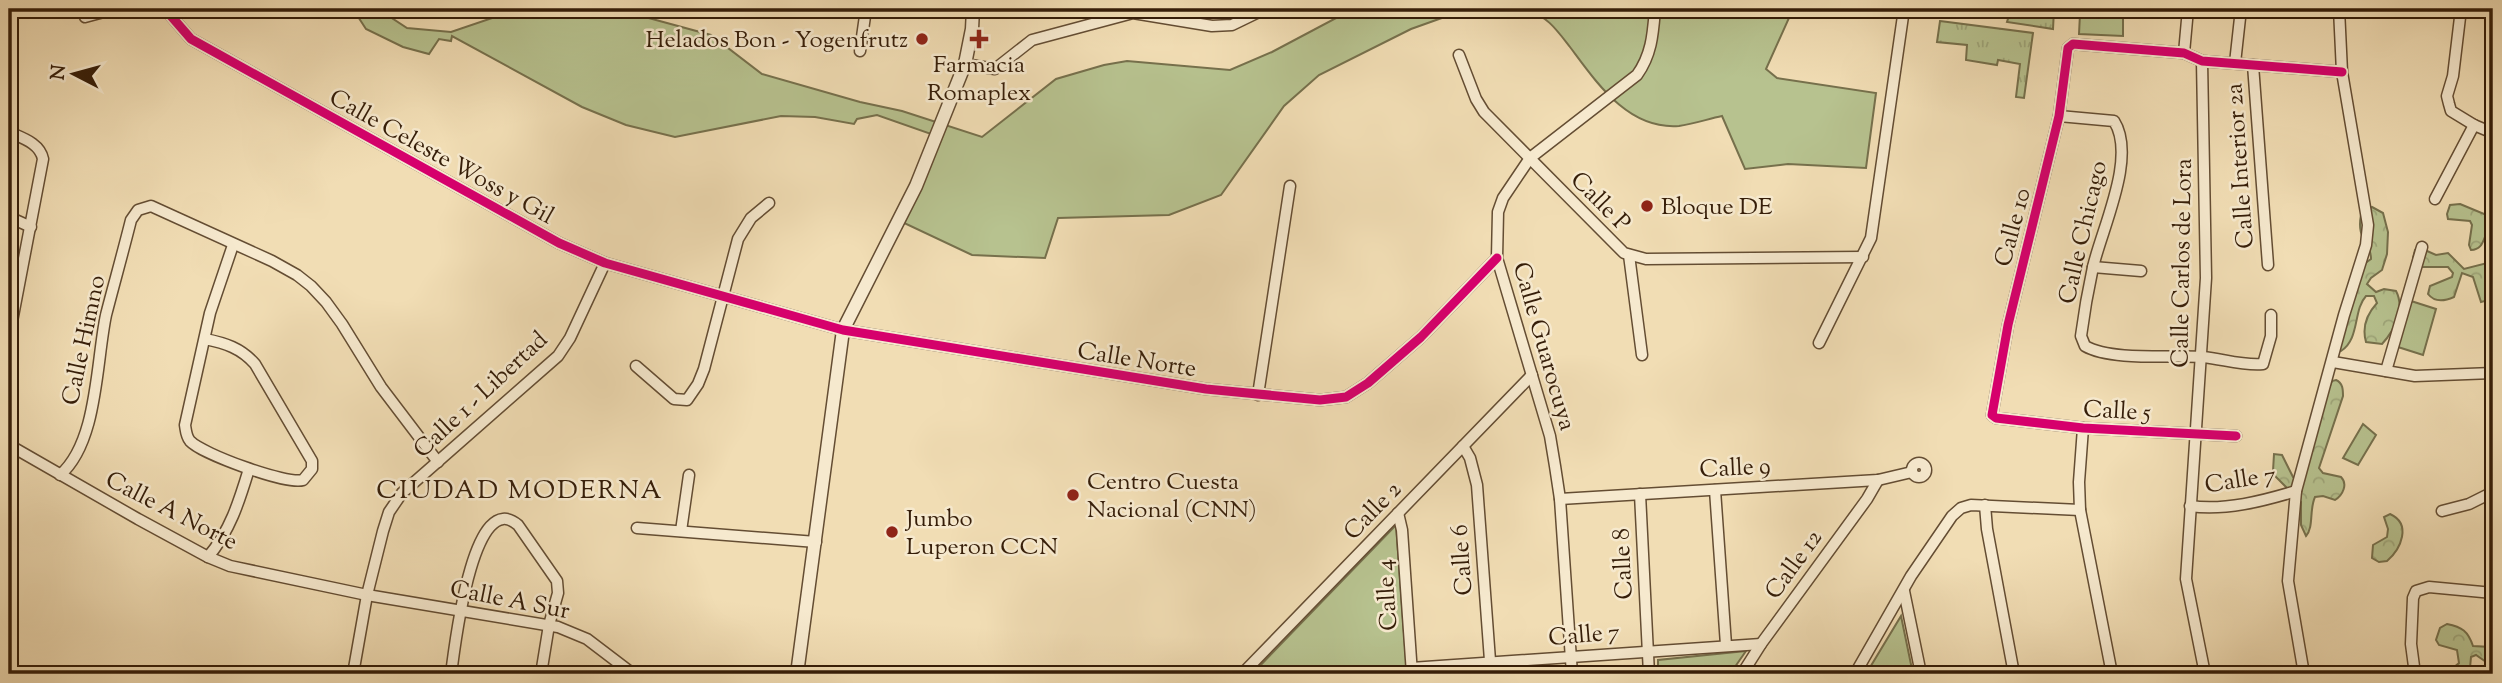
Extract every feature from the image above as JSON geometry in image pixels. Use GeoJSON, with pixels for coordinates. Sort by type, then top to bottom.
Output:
{"type":"FeatureCollection","features":[{"type":"Feature","properties":{"kind":"street"},"geometry":{"type":"LineString","coordinates":[[85,17],[115,9]]}},
{"type":"Feature","properties":{"kind":"street","name":"Calle Celeste Woss y Gil"},"geometry":{"type":"LineString","coordinates":[[165,9],[191,39],[559,243],[605,263],[722,296]]}},
{"type":"Feature","properties":{"kind":"street"},"geometry":{"type":"LineString","coordinates":[[860,51],[866,9]]}},
{"type":"Feature","properties":{"kind":"street"},"geometry":{"type":"LineString","coordinates":[[797,674],[843,330],[916,186],[965,64],[973,9]]}},
{"type":"Feature","properties":{"kind":"street"},"geometry":{"type":"LineString","coordinates":[[965,64],[995,69],[1032,40],[1133,11],[1212,26],[1232,25],[1265,9]]}},
{"type":"Feature","properties":{"kind":"street","name":"Calle Guarocuya"},"geometry":{"type":"LineString","coordinates":[[1572,674],[1560,499],[1550,436],[1497,258],[1498,212],[1503,198],[1530,158],[1637,75],[1647,61],[1656,9]]}},
{"type":"Feature","properties":{"kind":"street"},"geometry":{"type":"LineString","coordinates":[[1819,343],[1871,238],[1904,9]]}},
{"type":"Feature","properties":{"kind":"street"},"geometry":{"type":"LineString","coordinates":[[2188,9],[2184,53],[2202,61],[2342,72]]}},
{"type":"Feature","properties":{"kind":"street","name":"Calle Interior 2a"},"geometry":{"type":"LineString","coordinates":[[2235,64],[2241,9]]}},
{"type":"Feature","properties":{"kind":"street"},"geometry":{"type":"LineString","coordinates":[[2304,674],[2287,581],[2296,491],[2344,315],[2366,246],[2368,225],[2342,72],[2339,9]]}},
{"type":"Feature","properties":{"kind":"street"},"geometry":{"type":"LineString","coordinates":[[2461,9],[2453,76],[2447,96],[2451,111],[2493,133]]}},
{"type":"Feature","properties":{"kind":"street","name":"Calle 10"},"geometry":{"type":"LineString","coordinates":[[1996,418],[1992,412],[2008,325],[2059,116],[2070,45],[2184,53]]}},
{"type":"Feature","properties":{"kind":"street","name":"Calle P"},"geometry":{"type":"LineString","coordinates":[[1459,55],[1483,111],[1589,220],[1629,255],[1646,259],[1863,257]]}},
{"type":"Feature","properties":{"kind":"street","name":"Calle Carlos de Lora"},"geometry":{"type":"LineString","coordinates":[[2202,61],[2206,278],[2186,579],[2205,674]]}},
{"type":"Feature","properties":{"kind":"street","name":"Calle Interior 2a"},"geometry":{"type":"LineString","coordinates":[[2253,65],[2267,265]]}},
{"type":"Feature","properties":{"kind":"street","name":"Calle Chicago"},"geometry":{"type":"LineString","coordinates":[[2059,116],[2114,121],[2118,126],[2122,169],[2093,267],[2081,336],[2085,346],[2093,351],[2117,354],[2202,357],[2244,364],[2263,364],[2271,337],[2271,315]]}},
{"type":"Feature","properties":{"kind":"street"},"geometry":{"type":"LineString","coordinates":[[2435,199],[2474,125]]}},
{"type":"Feature","properties":{"kind":"street"},"geometry":{"type":"LineString","coordinates":[[9,132],[35,145],[42,153],[43,165],[9,337]]}},
{"type":"Feature","properties":{"kind":"street"},"geometry":{"type":"LineString","coordinates":[[1258,396],[1290,186]]}},
{"type":"Feature","properties":{"kind":"street"},"geometry":{"type":"LineString","coordinates":[[636,366],[674,400],[687,400],[704,369],[738,239],[751,218],[769,203]]}},
{"type":"Feature","properties":{"kind":"street","name":"Calle Himno"},"geometry":{"type":"LineString","coordinates":[[60,475],[70,466],[77,454],[86,427],[107,314],[131,220],[138,210],[146,206],[156,207],[233,245]]}},
{"type":"Feature","properties":{"kind":"street"},"geometry":{"type":"LineString","coordinates":[[9,217],[31,227]]}},
{"type":"Feature","properties":{"kind":"street"},"geometry":{"type":"LineString","coordinates":[[205,339],[235,347],[255,364],[312,460],[312,469],[303,480],[289,481],[249,469],[197,446],[186,435],[185,425],[205,339],[233,245],[272,261],[298,275],[326,302],[381,387],[438,462]]}},
{"type":"Feature","properties":{"kind":"street"},"geometry":{"type":"LineString","coordinates":[[2386,371],[2422,247]]}},
{"type":"Feature","properties":{"kind":"street"},"geometry":{"type":"LineString","coordinates":[[1629,255],[1642,355]]}},
{"type":"Feature","properties":{"kind":"street","name":"Calle Norte"},"geometry":{"type":"LineString","coordinates":[[722,296],[843,330],[952,350],[1258,396],[1320,400],[1346,397],[1358,390],[1421,337],[1497,258]]}},
{"type":"Feature","properties":{"kind":"street","name":"Calle 1 - Libertad"},"geometry":{"type":"LineString","coordinates":[[354,674],[367,594],[389,512],[402,493],[558,356],[570,338],[605,263]]}},
{"type":"Feature","properties":{"kind":"street"},"geometry":{"type":"LineString","coordinates":[[2093,267],[2141,271]]}},
{"type":"Feature","properties":{"kind":"street"},"geometry":{"type":"LineString","coordinates":[[2333,362],[2415,376],[2493,373]]}},
{"type":"Feature","properties":{"kind":"street","name":"Calle 2"},"geometry":{"type":"LineString","coordinates":[[1242,674],[1532,375]]}},
{"type":"Feature","properties":{"kind":"street","name":"Calle 5"},"geometry":{"type":"LineString","coordinates":[[1996,418],[2083,428],[2236,436]]}},
{"type":"Feature","properties":{"kind":"street"},"geometry":{"type":"LineString","coordinates":[[2083,428],[2080,510],[2112,674]]}},
{"type":"Feature","properties":{"kind":"street","name":"Calle A Norte"},"geometry":{"type":"LineString","coordinates":[[9,444],[208,557],[254,573],[367,594]]}},
{"type":"Feature","properties":{"kind":"street","name":"Calle 6"},"geometry":{"type":"LineString","coordinates":[[1463,446],[1470,458],[1477,485],[1490,669]]}},
{"type":"Feature","properties":{"kind":"street"},"geometry":{"type":"LineString","coordinates":[[208,557],[234,515],[249,469]]}},
{"type":"Feature","properties":{"kind":"street","name":"Calle 9"},"geometry":{"type":"LineString","coordinates":[[1560,499],[1878,480],[1912,472]]}},
{"type":"Feature","properties":{"kind":"street"},"geometry":{"type":"LineString","coordinates":[[681,531],[689,475]]}},
{"type":"Feature","properties":{"kind":"street","name":"Calle 12"},"geometry":{"type":"LineString","coordinates":[[1742,674],[1761,643],[1867,499],[1878,480]]}},
{"type":"Feature","properties":{"kind":"street"},"geometry":{"type":"LineString","coordinates":[[1715,490],[1726,645]]}},
{"type":"Feature","properties":{"kind":"street","name":"Calle 7"},"geometry":{"type":"LineString","coordinates":[[2190,506],[2210,509],[2296,491]]}},
{"type":"Feature","properties":{"kind":"street"},"geometry":{"type":"LineString","coordinates":[[2442,511],[2469,505],[2493,492]]}},
{"type":"Feature","properties":{"kind":"street","name":"Calle 8"},"geometry":{"type":"LineString","coordinates":[[1640,494],[1649,674]]}},
{"type":"Feature","properties":{"kind":"street"},"geometry":{"type":"LineString","coordinates":[[1855,674],[1911,576],[1952,516],[1961,508],[1985,505],[2080,510]]}},
{"type":"Feature","properties":{"kind":"street"},"geometry":{"type":"LineString","coordinates":[[1985,505],[2014,674]]}},
{"type":"Feature","properties":{"kind":"street","name":"Calle 4"},"geometry":{"type":"LineString","coordinates":[[1398,513],[1402,530],[1412,671]]}},
{"type":"Feature","properties":{"kind":"street"},"geometry":{"type":"LineString","coordinates":[[451,674],[460,610],[476,551],[495,523],[505,518],[518,525],[557,581],[558,593],[549,625],[541,674]]}},
{"type":"Feature","properties":{"kind":"street"},"geometry":{"type":"LineString","coordinates":[[637,528],[816,542]]}},
{"type":"Feature","properties":{"kind":"street"},"geometry":{"type":"LineString","coordinates":[[2415,674],[2411,646],[2415,592],[2429,587],[2493,593]]}},
{"type":"Feature","properties":{"kind":"street"},"geometry":{"type":"LineString","coordinates":[[1904,591],[1921,674]]}},
{"type":"Feature","properties":{"kind":"street","name":"Calle A Sur"},"geometry":{"type":"LineString","coordinates":[[367,594],[567,630],[587,639],[633,674]]}},
{"type":"Feature","properties":{"kind":"street","name":"Calle 7"},"geometry":{"type":"LineString","coordinates":[[1412,671],[1490,669],[1571,656],[1761,643]]}},
{"type":"Feature","properties":{"kind":"green space"},"geometry":{"type":"Polygon","coordinates":[[[353,9],[378,9],[407,28],[451,32],[498,16],[551,13],[645,17],[711,35],[762,74],[902,111],[982,137],[1056,79],[1104,65],[1127,61],[1230,70],[1272,52],[1353,9],[1467,9],[1411,29],[1319,75],[1284,106],[1221,195],[1169,215],[1058,218],[1045,258],[972,255],[902,222],[937,136],[877,115],[857,119],[854,124],[815,117],[781,116],[675,137],[626,125],[582,107],[452,36],[451,41],[439,39],[429,54],[403,47],[366,29],[353,9]]]}},
{"type":"Feature","properties":{"kind":"green space"},"geometry":{"type":"Polygon","coordinates":[[[1526,9],[1793,9],[1766,69],[1777,78],[1876,93],[1866,168],[1788,164],[1745,169],[1722,116],[1679,126],[1661,125],[1629,112],[1603,89],[1551,24],[1526,9]]]}},
{"type":"Feature","properties":{"kind":"green space"},"geometry":{"type":"Polygon","coordinates":[[[2011,9],[2054,9],[2053,29],[2007,22],[2011,9]]]}},
{"type":"Feature","properties":{"kind":"green space"},"geometry":{"type":"Polygon","coordinates":[[[2080,14],[2123,15],[2123,36],[2079,34],[2080,14]]]}},
{"type":"Feature","properties":{"kind":"green space"},"geometry":{"type":"Polygon","coordinates":[[[1940,21],[2033,33],[2024,98],[2016,97],[2020,64],[1998,60],[1997,65],[1966,60],[1967,45],[1937,42],[1940,21]]]}},
{"type":"Feature","properties":{"kind":"green space"},"geometry":{"type":"Polygon","coordinates":[[[2460,204],[2484,214],[2493,213],[2493,229],[2489,229],[2478,248],[2471,250],[2469,245],[2472,225],[2470,221],[2448,219],[2450,205],[2460,204]]]}},
{"type":"Feature","properties":{"kind":"green space"},"geometry":{"type":"Polygon","coordinates":[[[2372,207],[2383,213],[2388,232],[2387,254],[2382,270],[2367,284],[2376,292],[2384,289],[2396,291],[2399,312],[2395,326],[2382,344],[2366,342],[2366,321],[2377,303],[2374,296],[2366,296],[2359,309],[2351,339],[2341,351],[2338,348],[2357,269],[2371,259],[2360,224],[2361,215],[2372,207]]]}},
{"type":"Feature","properties":{"kind":"green space"},"geometry":{"type":"Polygon","coordinates":[[[2418,247],[2436,255],[2448,253],[2464,269],[2487,263],[2492,268],[2492,277],[2485,301],[2481,302],[2473,277],[2462,273],[2454,297],[2440,300],[2431,297],[2428,294],[2430,286],[2452,277],[2453,273],[2448,267],[2420,267],[2413,258],[2418,247]]]}},
{"type":"Feature","properties":{"kind":"green space"},"geometry":{"type":"Polygon","coordinates":[[[2411,301],[2436,309],[2423,355],[2398,347],[2411,301]]]}},
{"type":"Feature","properties":{"kind":"green space"},"geometry":{"type":"Polygon","coordinates":[[[2336,380],[2343,389],[2343,396],[2319,468],[2323,473],[2341,477],[2344,486],[2335,500],[2323,496],[2315,497],[2306,536],[2301,525],[2301,502],[2275,476],[2274,454],[2282,455],[2296,479],[2328,390],[2332,381],[2336,380]]]}},
{"type":"Feature","properties":{"kind":"green space"},"geometry":{"type":"Polygon","coordinates":[[[2363,424],[2376,435],[2358,465],[2343,458],[2363,424]]]}},
{"type":"Feature","properties":{"kind":"green space"},"geometry":{"type":"Polygon","coordinates":[[[2390,514],[2401,524],[2402,537],[2392,556],[2387,561],[2379,562],[2372,558],[2373,545],[2387,537],[2388,529],[2384,517],[2390,514]]]}},
{"type":"Feature","properties":{"kind":"green space"},"geometry":{"type":"Polygon","coordinates":[[[1396,525],[1407,674],[1252,674],[1396,525]]]}},
{"type":"Feature","properties":{"kind":"green space"},"geometry":{"type":"Polygon","coordinates":[[[1901,616],[1913,674],[1866,674],[1901,616]]]}},
{"type":"Feature","properties":{"kind":"green space"},"geometry":{"type":"Polygon","coordinates":[[[2447,624],[2464,631],[2473,646],[2491,647],[2493,653],[2486,662],[2476,655],[2471,657],[2470,668],[2477,674],[2438,674],[2440,670],[2453,668],[2459,663],[2457,650],[2439,645],[2436,640],[2440,628],[2447,624]]]}},
{"type":"Feature","properties":{"kind":"green space"},"geometry":{"type":"Polygon","coordinates":[[[1746,651],[1730,674],[1658,674],[1658,660],[1746,651]]]}},
{"type":"Feature","properties":{"kind":"cycle path"},"geometry":{"type":"LineString","coordinates":[[165,9],[191,39],[559,243],[605,263],[843,330],[1206,389],[1320,400],[1346,397],[1368,383],[1421,337],[1497,258]]}},
{"type":"Feature","properties":{"kind":"cycle path"},"geometry":{"type":"LineString","coordinates":[[2236,436],[2083,428],[1996,418],[1992,415],[2008,325],[2059,116],[2068,48],[2073,44],[2184,53],[2202,61],[2342,72]]}},
{"type":"Feature","properties":{"kind":"place","name":"Helados Bon - Yogenfrutz"},"geometry":{"type":"Point","coordinates":[922,39]}},
{"type":"Feature","properties":{"kind":"place","name":"Farmacia Romaplex"},"geometry":{"type":"Point","coordinates":[979,39]}},
{"type":"Feature","properties":{"kind":"place","name":"Bloque DE"},"geometry":{"type":"Point","coordinates":[1647,206]}},
{"type":"Feature","properties":{"kind":"place","name":"Centro Cuesta Nacional (CNN)"},"geometry":{"type":"Point","coordinates":[1073,495]}},
{"type":"Feature","properties":{"kind":"place","name":"Jumbo Luperon CCN"},"geometry":{"type":"Point","coordinates":[892,532]}},
{"type":"Feature","properties":{"kind":"district","name":"CIUDAD MODERNA"},"geometry":{"type":"Point","coordinates":[520,489]}}]}
